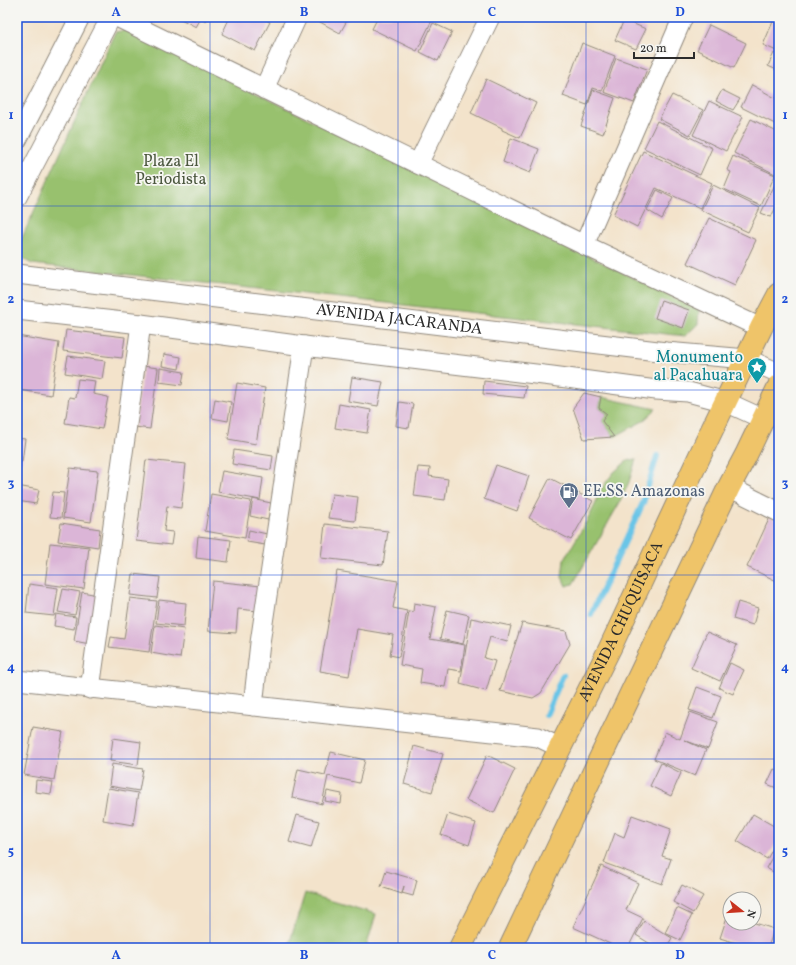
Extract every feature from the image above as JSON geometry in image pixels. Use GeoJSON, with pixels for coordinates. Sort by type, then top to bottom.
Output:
{"type":"FeatureCollection","features":[{"type":"Feature","properties":{"kind":"main road","name":"AVENIDA CHUQUISACA"},"geometry":{"type":"LineString","coordinates":[[460,948],[610,648],[709,436],[779,294]]}},
{"type":"Feature","properties":{"kind":"main road"},"geometry":{"type":"LineString","coordinates":[[517,946],[729,487],[779,386]]}},
{"type":"Feature","properties":{"kind":"street"},"geometry":{"type":"LineString","coordinates":[[17,140],[80,17]]}},
{"type":"Feature","properties":{"kind":"street"},"geometry":{"type":"LineString","coordinates":[[17,197],[111,17]]}},
{"type":"Feature","properties":{"kind":"street"},"geometry":{"type":"LineString","coordinates":[[117,17],[584,245],[761,328]]}},
{"type":"Feature","properties":{"kind":"street"},"geometry":{"type":"LineString","coordinates":[[264,89],[297,17]]}},
{"type":"Feature","properties":{"kind":"street"},"geometry":{"type":"LineString","coordinates":[[418,164],[490,17]]}},
{"type":"Feature","properties":{"kind":"street"},"geometry":{"type":"LineString","coordinates":[[584,245],[683,17]]}},
{"type":"Feature","properties":{"kind":"street","name":"AVENIDA JACARANDA"},"geometry":{"type":"LineString","coordinates":[[17,274],[658,351],[747,359],[779,373]]}},
{"type":"Feature","properties":{"kind":"street"},"geometry":{"type":"LineString","coordinates":[[17,310],[141,324],[656,390],[688,392],[726,402],[763,419]]}},
{"type":"Feature","properties":{"kind":"street"},"geometry":{"type":"LineString","coordinates":[[90,689],[141,324]]}},
{"type":"Feature","properties":{"kind":"street"},"geometry":{"type":"LineString","coordinates":[[254,706],[260,643],[304,346]]}},
{"type":"Feature","properties":{"kind":"street"},"geometry":{"type":"LineString","coordinates":[[729,487],[779,512]]}},
{"type":"Feature","properties":{"kind":"street"},"geometry":{"type":"LineString","coordinates":[[17,680],[538,737],[561,748]]}},
{"type":"Feature","properties":{"kind":"green space","name":"Plaza El Periodista"},"geometry":{"type":"Polygon","coordinates":[[[127,30],[699,310],[698,324],[685,336],[32,264],[18,256],[21,240],[115,32],[127,30]]]}},
{"type":"Feature","properties":{"kind":"green space"},"geometry":{"type":"Polygon","coordinates":[[[601,397],[656,409],[643,421],[614,437],[602,421],[607,414],[599,408],[601,397]]]}},
{"type":"Feature","properties":{"kind":"green space"},"geometry":{"type":"Polygon","coordinates":[[[636,459],[629,482],[620,502],[573,584],[566,586],[562,577],[564,560],[596,503],[597,494],[614,472],[627,461],[636,459]]]}},
{"type":"Feature","properties":{"kind":"green space"},"geometry":{"type":"Polygon","coordinates":[[[305,893],[376,914],[366,948],[288,948],[305,893]]]}},
{"type":"Feature","properties":{"kind":"building"},"geometry":{"type":"Polygon","coordinates":[[[177,17],[195,17],[200,20],[196,27],[177,17]]]}},
{"type":"Feature","properties":{"kind":"building"},"geometry":{"type":"Polygon","coordinates":[[[198,17],[208,17],[206,21],[198,17]]]}},
{"type":"Feature","properties":{"kind":"building"},"geometry":{"type":"Polygon","coordinates":[[[230,17],[260,17],[270,22],[255,51],[222,34],[230,17]]]}},
{"type":"Feature","properties":{"kind":"building"},"geometry":{"type":"Polygon","coordinates":[[[311,17],[349,17],[340,33],[311,17]]]}},
{"type":"Feature","properties":{"kind":"building"},"geometry":{"type":"Polygon","coordinates":[[[378,17],[433,18],[417,51],[372,29],[378,17]]]}},
{"type":"Feature","properties":{"kind":"building"},"geometry":{"type":"Polygon","coordinates":[[[775,17],[779,17],[779,52],[763,45],[775,17]]]}},
{"type":"Feature","properties":{"kind":"building"},"geometry":{"type":"Polygon","coordinates":[[[624,20],[646,29],[636,49],[615,40],[624,20]]]}},
{"type":"Feature","properties":{"kind":"building"},"geometry":{"type":"Polygon","coordinates":[[[433,23],[452,32],[438,61],[420,52],[433,23]]]}},
{"type":"Feature","properties":{"kind":"building"},"geometry":{"type":"Polygon","coordinates":[[[709,25],[746,43],[734,68],[697,50],[709,25]]]}},
{"type":"Feature","properties":{"kind":"building"},"geometry":{"type":"Polygon","coordinates":[[[582,43],[615,56],[602,91],[593,88],[587,105],[563,96],[582,43]]]}},
{"type":"Feature","properties":{"kind":"building"},"geometry":{"type":"Polygon","coordinates":[[[774,53],[779,56],[779,71],[768,66],[774,53]]]}},
{"type":"Feature","properties":{"kind":"building"},"geometry":{"type":"Polygon","coordinates":[[[616,58],[647,69],[634,103],[604,92],[616,58]]]}},
{"type":"Feature","properties":{"kind":"building"},"geometry":{"type":"Polygon","coordinates":[[[486,79],[536,103],[520,138],[471,113],[486,79]]]}},
{"type":"Feature","properties":{"kind":"building"},"geometry":{"type":"Polygon","coordinates":[[[752,85],[779,100],[779,122],[777,125],[741,107],[752,85]]]}},
{"type":"Feature","properties":{"kind":"building"},"geometry":{"type":"Polygon","coordinates":[[[593,90],[615,98],[603,134],[581,126],[593,90]]]}},
{"type":"Feature","properties":{"kind":"building"},"geometry":{"type":"Polygon","coordinates":[[[722,90],[740,99],[733,110],[716,101],[722,90]]]}},
{"type":"Feature","properties":{"kind":"building"},"geometry":{"type":"Polygon","coordinates":[[[672,95],[703,110],[690,135],[659,119],[672,95]]]}},
{"type":"Feature","properties":{"kind":"building"},"geometry":{"type":"Polygon","coordinates":[[[709,101],[743,117],[726,151],[693,135],[709,101]]]}},
{"type":"Feature","properties":{"kind":"building"},"geometry":{"type":"Polygon","coordinates":[[[751,119],[777,132],[779,129],[779,176],[734,153],[751,119]]]}},
{"type":"Feature","properties":{"kind":"building"},"geometry":{"type":"Polygon","coordinates":[[[657,121],[712,148],[700,175],[644,148],[657,121]]]}},
{"type":"Feature","properties":{"kind":"building"},"geometry":{"type":"Polygon","coordinates":[[[511,138],[539,149],[530,173],[503,162],[511,138]]]}},
{"type":"Feature","properties":{"kind":"building"},"geometry":{"type":"Polygon","coordinates":[[[643,151],[712,183],[700,208],[656,188],[637,227],[613,215],[643,151]]]}},
{"type":"Feature","properties":{"kind":"building"},"geometry":{"type":"Polygon","coordinates":[[[733,156],[775,175],[761,206],[724,189],[731,172],[727,170],[733,156]]]}},
{"type":"Feature","properties":{"kind":"building"},"geometry":{"type":"Polygon","coordinates":[[[779,176],[779,201],[771,217],[761,213],[779,176]]]}},
{"type":"Feature","properties":{"kind":"building"},"geometry":{"type":"Polygon","coordinates":[[[713,185],[760,208],[748,232],[701,210],[713,185]]]}},
{"type":"Feature","properties":{"kind":"building"},"geometry":{"type":"Polygon","coordinates":[[[657,190],[673,198],[662,219],[647,210],[657,190]]]}},
{"type":"Feature","properties":{"kind":"building"},"geometry":{"type":"Polygon","coordinates":[[[709,218],[756,240],[735,285],[687,263],[709,218]]]}},
{"type":"Feature","properties":{"kind":"building"},"geometry":{"type":"Polygon","coordinates":[[[661,300],[689,310],[683,328],[655,318],[661,300]]]}},
{"type":"Feature","properties":{"kind":"building"},"geometry":{"type":"Polygon","coordinates":[[[66,330],[125,337],[122,358],[63,351],[66,330]]]}},
{"type":"Feature","properties":{"kind":"building"},"geometry":{"type":"Polygon","coordinates":[[[17,336],[59,343],[51,395],[19,390],[17,394],[17,336]]]}},
{"type":"Feature","properties":{"kind":"building"},"geometry":{"type":"Polygon","coordinates":[[[164,354],[181,357],[179,369],[162,366],[164,354]]]}},
{"type":"Feature","properties":{"kind":"building"},"geometry":{"type":"Polygon","coordinates":[[[68,356],[105,361],[102,379],[65,373],[68,356]]]}},
{"type":"Feature","properties":{"kind":"building"},"geometry":{"type":"Polygon","coordinates":[[[143,366],[158,368],[150,429],[135,427],[143,366]]]}},
{"type":"Feature","properties":{"kind":"building"},"geometry":{"type":"Polygon","coordinates":[[[160,368],[184,372],[182,385],[159,382],[160,368]]]}},
{"type":"Feature","properties":{"kind":"building"},"geometry":{"type":"Polygon","coordinates":[[[352,377],[383,382],[378,406],[348,401],[352,377]]]}},
{"type":"Feature","properties":{"kind":"building"},"geometry":{"type":"Polygon","coordinates":[[[78,379],[95,381],[93,394],[108,397],[102,429],[65,423],[69,397],[75,398],[78,379]]]}},
{"type":"Feature","properties":{"kind":"building"},"geometry":{"type":"Polygon","coordinates":[[[484,381],[526,386],[524,398],[483,394],[484,381]]]}},
{"type":"Feature","properties":{"kind":"building"},"geometry":{"type":"Polygon","coordinates":[[[237,383],[265,388],[256,444],[228,439],[237,383]]]}},
{"type":"Feature","properties":{"kind":"building"},"geometry":{"type":"Polygon","coordinates":[[[584,393],[601,397],[599,408],[607,414],[602,421],[614,437],[584,439],[573,408],[584,393]]]}},
{"type":"Feature","properties":{"kind":"building"},"geometry":{"type":"Polygon","coordinates":[[[215,399],[231,402],[228,421],[212,418],[215,399]]]}},
{"type":"Feature","properties":{"kind":"building"},"geometry":{"type":"Polygon","coordinates":[[[399,402],[413,404],[409,428],[396,426],[399,402]]]}},
{"type":"Feature","properties":{"kind":"building"},"geometry":{"type":"Polygon","coordinates":[[[339,404],[371,410],[367,433],[335,428],[339,404]]]}},
{"type":"Feature","properties":{"kind":"building"},"geometry":{"type":"Polygon","coordinates":[[[17,438],[25,439],[22,462],[17,461],[17,438]]]}},
{"type":"Feature","properties":{"kind":"building"},"geometry":{"type":"Polygon","coordinates":[[[234,450],[273,456],[271,470],[232,464],[234,450]]]}},
{"type":"Feature","properties":{"kind":"building"},"geometry":{"type":"Polygon","coordinates":[[[146,460],[186,464],[181,508],[167,506],[164,531],[173,532],[171,545],[136,541],[146,460]]]}},
{"type":"Feature","properties":{"kind":"building"},"geometry":{"type":"Polygon","coordinates":[[[496,465],[529,476],[517,511],[484,499],[496,465]]]}},
{"type":"Feature","properties":{"kind":"building"},"geometry":{"type":"Polygon","coordinates":[[[418,467],[430,468],[429,476],[448,479],[445,500],[414,496],[418,467]]]}},
{"type":"Feature","properties":{"kind":"building"},"geometry":{"type":"Polygon","coordinates":[[[70,468],[98,471],[91,522],[63,518],[70,468]]]}},
{"type":"Feature","properties":{"kind":"building"},"geometry":{"type":"Polygon","coordinates":[[[222,471],[263,478],[260,500],[218,492],[222,471]]]}},
{"type":"Feature","properties":{"kind":"building"},"geometry":{"type":"Polygon","coordinates":[[[550,478],[593,501],[571,540],[529,518],[550,478]]]}},
{"type":"Feature","properties":{"kind":"building"},"geometry":{"type":"Polygon","coordinates":[[[17,486],[39,490],[36,504],[17,501],[17,486]]]}},
{"type":"Feature","properties":{"kind":"building"},"geometry":{"type":"Polygon","coordinates":[[[53,492],[64,493],[61,518],[50,517],[53,492]]]}},
{"type":"Feature","properties":{"kind":"building"},"geometry":{"type":"Polygon","coordinates":[[[211,494],[251,501],[245,538],[205,531],[211,494]]]}},
{"type":"Feature","properties":{"kind":"building"},"geometry":{"type":"Polygon","coordinates":[[[332,494],[358,497],[355,521],[328,518],[332,494]]]}},
{"type":"Feature","properties":{"kind":"building"},"geometry":{"type":"Polygon","coordinates":[[[253,499],[271,503],[268,520],[250,516],[253,499]]]}},
{"type":"Feature","properties":{"kind":"building"},"geometry":{"type":"Polygon","coordinates":[[[770,517],[779,521],[779,582],[747,567],[770,517]]]}},
{"type":"Feature","properties":{"kind":"building"},"geometry":{"type":"Polygon","coordinates":[[[61,523],[100,529],[98,547],[58,541],[61,523]]]}},
{"type":"Feature","properties":{"kind":"building"},"geometry":{"type":"Polygon","coordinates":[[[325,524],[388,531],[383,565],[321,558],[325,524]]]}},
{"type":"Feature","properties":{"kind":"building"},"geometry":{"type":"Polygon","coordinates":[[[249,530],[267,534],[265,545],[247,542],[249,530]]]}},
{"type":"Feature","properties":{"kind":"building"},"geometry":{"type":"Polygon","coordinates":[[[198,536],[231,540],[228,562],[196,558],[198,536]]]}},
{"type":"Feature","properties":{"kind":"building"},"geometry":{"type":"Polygon","coordinates":[[[50,543],[89,547],[84,589],[45,584],[50,543]]]}},
{"type":"Feature","properties":{"kind":"building"},"geometry":{"type":"Polygon","coordinates":[[[337,571],[398,581],[393,608],[407,611],[399,657],[390,655],[393,635],[357,629],[349,676],[320,671],[337,571]]]}},
{"type":"Feature","properties":{"kind":"building"},"geometry":{"type":"Polygon","coordinates":[[[133,574],[160,577],[157,598],[130,595],[133,574]]]}},
{"type":"Feature","properties":{"kind":"building"},"geometry":{"type":"Polygon","coordinates":[[[213,581],[261,586],[258,611],[238,609],[236,633],[208,631],[213,581]]]}},
{"type":"Feature","properties":{"kind":"building"},"geometry":{"type":"Polygon","coordinates":[[[29,584],[58,588],[54,616],[26,613],[29,584]]]}},
{"type":"Feature","properties":{"kind":"building"},"geometry":{"type":"Polygon","coordinates":[[[63,589],[80,592],[75,615],[58,612],[63,589]]]}},
{"type":"Feature","properties":{"kind":"building"},"geometry":{"type":"Polygon","coordinates":[[[82,592],[98,595],[90,644],[74,641],[82,592]]]}},
{"type":"Feature","properties":{"kind":"building"},"geometry":{"type":"Polygon","coordinates":[[[130,598],[157,601],[149,652],[109,647],[111,637],[124,639],[130,598]]]}},
{"type":"Feature","properties":{"kind":"building"},"geometry":{"type":"Polygon","coordinates":[[[159,600],[186,603],[184,626],[156,623],[159,600]]]}},
{"type":"Feature","properties":{"kind":"building"},"geometry":{"type":"Polygon","coordinates":[[[738,602],[758,608],[753,625],[733,619],[738,602]]]}},
{"type":"Feature","properties":{"kind":"building"},"geometry":{"type":"Polygon","coordinates":[[[414,603],[436,607],[430,639],[465,645],[461,671],[448,669],[445,687],[420,683],[422,669],[400,665],[409,611],[413,612],[414,603]]]}},
{"type":"Feature","properties":{"kind":"building"},"geometry":{"type":"Polygon","coordinates":[[[447,610],[469,615],[463,644],[440,639],[447,610]]]}},
{"type":"Feature","properties":{"kind":"building"},"geometry":{"type":"Polygon","coordinates":[[[56,614],[76,617],[74,629],[54,626],[56,614]]]}},
{"type":"Feature","properties":{"kind":"building"},"geometry":{"type":"Polygon","coordinates":[[[471,618],[511,626],[507,642],[490,637],[484,658],[495,661],[486,691],[460,684],[471,618]]]}},
{"type":"Feature","properties":{"kind":"building"},"geometry":{"type":"Polygon","coordinates":[[[522,623],[566,631],[570,644],[541,693],[533,698],[500,691],[522,623]]]}},
{"type":"Feature","properties":{"kind":"building"},"geometry":{"type":"Polygon","coordinates":[[[155,625],[184,629],[180,658],[151,653],[155,625]]]}},
{"type":"Feature","properties":{"kind":"building"},"geometry":{"type":"Polygon","coordinates":[[[707,632],[737,645],[720,681],[691,668],[707,632]]]}},
{"type":"Feature","properties":{"kind":"building"},"geometry":{"type":"Polygon","coordinates":[[[730,663],[744,670],[733,694],[719,688],[730,663]]]}},
{"type":"Feature","properties":{"kind":"building"},"geometry":{"type":"Polygon","coordinates":[[[697,687],[721,696],[713,718],[689,710],[697,687]]]}},
{"type":"Feature","properties":{"kind":"building"},"geometry":{"type":"Polygon","coordinates":[[[690,712],[718,722],[708,749],[684,740],[706,750],[695,776],[654,759],[665,732],[680,739],[690,712]]]}},
{"type":"Feature","properties":{"kind":"building"},"geometry":{"type":"Polygon","coordinates":[[[33,727],[63,732],[54,780],[24,775],[33,727]]]}},
{"type":"Feature","properties":{"kind":"building"},"geometry":{"type":"Polygon","coordinates":[[[113,738],[141,742],[138,765],[110,761],[113,738]]]}},
{"type":"Feature","properties":{"kind":"building"},"geometry":{"type":"Polygon","coordinates":[[[414,746],[443,754],[432,792],[404,784],[414,746]]]}},
{"type":"Feature","properties":{"kind":"building"},"geometry":{"type":"Polygon","coordinates":[[[331,752],[365,760],[359,783],[328,776],[322,804],[292,797],[298,769],[325,775],[331,752]]]}},
{"type":"Feature","properties":{"kind":"building"},"geometry":{"type":"Polygon","coordinates":[[[487,755],[515,769],[494,813],[466,800],[487,755]]]}},
{"type":"Feature","properties":{"kind":"building"},"geometry":{"type":"Polygon","coordinates":[[[661,763],[681,773],[671,796],[650,786],[661,763]]]}},
{"type":"Feature","properties":{"kind":"building"},"geometry":{"type":"Polygon","coordinates":[[[112,764],[143,769],[139,791],[109,786],[112,764]]]}},
{"type":"Feature","properties":{"kind":"building"},"geometry":{"type":"Polygon","coordinates":[[[774,769],[779,771],[779,789],[767,784],[774,769]]]}},
{"type":"Feature","properties":{"kind":"building"},"geometry":{"type":"Polygon","coordinates":[[[36,780],[53,782],[51,794],[35,792],[36,780]]]}},
{"type":"Feature","properties":{"kind":"building"},"geometry":{"type":"Polygon","coordinates":[[[108,788],[138,793],[133,825],[103,820],[108,788]]]}},
{"type":"Feature","properties":{"kind":"building"},"geometry":{"type":"Polygon","coordinates":[[[327,791],[342,794],[341,804],[325,801],[327,791]]]}},
{"type":"Feature","properties":{"kind":"building"},"geometry":{"type":"Polygon","coordinates":[[[448,814],[476,823],[469,845],[441,835],[448,814]]]}},
{"type":"Feature","properties":{"kind":"building"},"geometry":{"type":"Polygon","coordinates":[[[753,814],[779,829],[779,838],[767,859],[737,841],[753,814]]]}},
{"type":"Feature","properties":{"kind":"building"},"geometry":{"type":"Polygon","coordinates":[[[297,815],[319,821],[311,848],[289,842],[297,815]]]}},
{"type":"Feature","properties":{"kind":"building"},"geometry":{"type":"Polygon","coordinates":[[[632,815],[671,829],[662,856],[671,859],[662,884],[604,863],[615,833],[624,837],[632,815]]]}},
{"type":"Feature","properties":{"kind":"building"},"geometry":{"type":"Polygon","coordinates":[[[779,845],[779,875],[766,868],[779,845]]]}},
{"type":"Feature","properties":{"kind":"building"},"geometry":{"type":"Polygon","coordinates":[[[601,866],[638,883],[626,910],[643,918],[628,948],[619,948],[573,927],[601,866]]]}},
{"type":"Feature","properties":{"kind":"building"},"geometry":{"type":"Polygon","coordinates":[[[386,871],[417,880],[413,896],[381,887],[386,871]]]}},
{"type":"Feature","properties":{"kind":"building"},"geometry":{"type":"Polygon","coordinates":[[[682,885],[703,896],[693,913],[673,902],[682,885]]]}},
{"type":"Feature","properties":{"kind":"building"},"geometry":{"type":"Polygon","coordinates":[[[677,908],[692,915],[680,940],[665,933],[677,908]]]}},
{"type":"Feature","properties":{"kind":"building"},"geometry":{"type":"Polygon","coordinates":[[[644,921],[672,938],[666,948],[657,948],[636,935],[644,921]]]}},
{"type":"Feature","properties":{"kind":"building"},"geometry":{"type":"Polygon","coordinates":[[[762,925],[774,929],[768,948],[751,948],[720,938],[722,931],[762,931],[762,925]]]}},
{"type":"Feature","properties":{"kind":"building"},"geometry":{"type":"Polygon","coordinates":[[[728,942],[745,948],[726,948],[728,942]]]}},
{"type":"Feature","properties":{"kind":"waterway"},"geometry":{"type":"LineString","coordinates":[[591,614],[643,503],[657,456]]}},
{"type":"Feature","properties":{"kind":"waterway"},"geometry":{"type":"LineString","coordinates":[[546,715],[563,675]]}},
{"type":"Feature","properties":{"kind":"place","name":"Monumento al Pacahuara"},"geometry":{"type":"Point","coordinates":[757,384]}},
{"type":"Feature","properties":{"kind":"place","name":"EE.SS. Amazonas"},"geometry":{"type":"Point","coordinates":[569,509]}}]}
